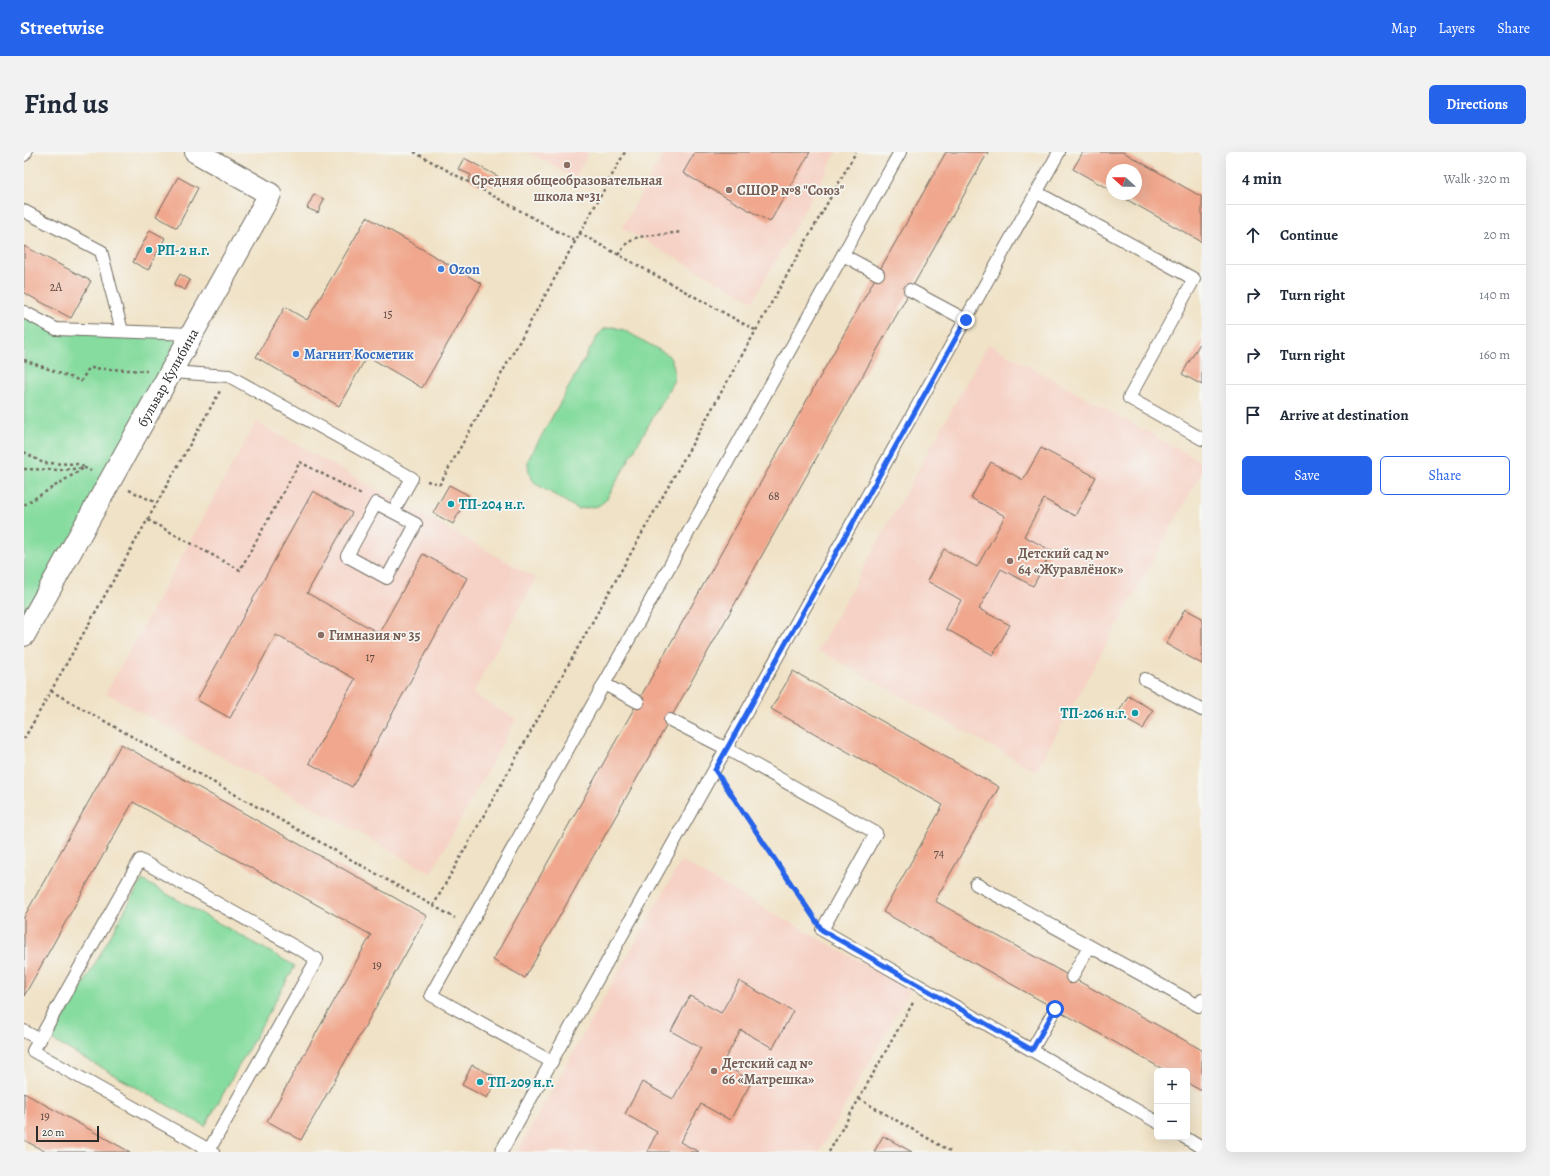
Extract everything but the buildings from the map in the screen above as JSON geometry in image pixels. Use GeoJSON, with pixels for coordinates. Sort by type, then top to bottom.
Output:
{"type":"FeatureCollection","features":[{"type":"Feature","properties":{"kind":"street","name":"бульвар Кулибина"},"geometry":{"type":"LineString","coordinates":[[24,635],[270,194],[196,152]]}},
{"type":"Feature","properties":{"kind":"lane"},"geometry":{"type":"LineString","coordinates":[[552,1062],[431,995],[900,152]]}},
{"type":"Feature","properties":{"kind":"lane"},"geometry":{"type":"LineString","coordinates":[[502,1152],[1059,152]]}},
{"type":"Feature","properties":{"kind":"lane"},"geometry":{"type":"LineString","coordinates":[[1036,192],[1194,279],[1128,398],[1202,439]]}},
{"type":"Feature","properties":{"kind":"lane"},"geometry":{"type":"LineString","coordinates":[[24,211],[101,251],[122,331]]}},
{"type":"Feature","properties":{"kind":"lane"},"geometry":{"type":"LineString","coordinates":[[843,255],[878,274]]}},
{"type":"Feature","properties":{"kind":"lane"},"geometry":{"type":"LineString","coordinates":[[910,290],[966,320]]}},
{"type":"Feature","properties":{"kind":"lane"},"geometry":{"type":"LineString","coordinates":[[24,312],[56,329],[192,334]]}},
{"type":"Feature","properties":{"kind":"lane"},"geometry":{"type":"LineString","coordinates":[[171,372],[228,376],[412,478],[393,512]]}},
{"type":"Feature","properties":{"kind":"lane"},"geometry":{"type":"LineString","coordinates":[[376,503],[393,512],[416,524],[387,578],[347,556],[376,503]]}},
{"type":"Feature","properties":{"kind":"lane"},"geometry":{"type":"LineString","coordinates":[[1145,679],[1202,710]]}},
{"type":"Feature","properties":{"kind":"lane"},"geometry":{"type":"LineString","coordinates":[[604,684],[638,702]]}},
{"type":"Feature","properties":{"kind":"lane"},"geometry":{"type":"LineString","coordinates":[[670,720],[727,749],[876,834],[822,930],[1154,1120]]}},
{"type":"Feature","properties":{"kind":"lane"},"geometry":{"type":"LineString","coordinates":[[140,860],[317,959],[211,1151],[33,1052],[140,860]]}},
{"type":"Feature","properties":{"kind":"lane"},"geometry":{"type":"LineString","coordinates":[[976,884],[1199,1006],[1202,1000]]}},
{"type":"Feature","properties":{"kind":"lane"},"geometry":{"type":"LineString","coordinates":[[1072,978],[1089,946]]}},
{"type":"Feature","properties":{"kind":"lane"},"geometry":{"type":"LineString","coordinates":[[1032,1050],[1055,1009]]}},
{"type":"Feature","properties":{"kind":"lane"},"geometry":{"type":"LineString","coordinates":[[24,1031],[40,1040]]}},
{"type":"Feature","properties":{"kind":"lane"},"geometry":{"type":"LineString","coordinates":[[1189,1140],[1202,1148]]}},
{"type":"Feature","properties":{"kind":"path"},"geometry":{"type":"LineString","coordinates":[[414,152],[575,241]]}},
{"type":"Feature","properties":{"kind":"path"},"geometry":{"type":"LineString","coordinates":[[412,478],[440,484],[625,152]]}},
{"type":"Feature","properties":{"kind":"path"},"geometry":{"type":"LineString","coordinates":[[433,906],[856,152]]}},
{"type":"Feature","properties":{"kind":"path"},"geometry":{"type":"LineString","coordinates":[[618,255],[627,243],[638,237],[682,232]]}},
{"type":"Feature","properties":{"kind":"path"},"geometry":{"type":"LineString","coordinates":[[579,233],[756,330]]}},
{"type":"Feature","properties":{"kind":"path"},"geometry":{"type":"LineString","coordinates":[[24,360],[81,381],[89,368],[171,372]]}},
{"type":"Feature","properties":{"kind":"path"},"geometry":{"type":"LineString","coordinates":[[24,739],[228,376]]}},
{"type":"Feature","properties":{"kind":"path"},"geometry":{"type":"LineString","coordinates":[[24,452],[43,463],[77,464],[85,468],[24,505]]}},
{"type":"Feature","properties":{"kind":"path"},"geometry":{"type":"LineString","coordinates":[[148,520],[240,570],[300,462],[376,503]]}},
{"type":"Feature","properties":{"kind":"path"},"geometry":{"type":"LineString","coordinates":[[52,690],[469,926]]}},
{"type":"Feature","properties":{"kind":"path"},"geometry":{"type":"LineString","coordinates":[[715,770],[822,930]]}},
{"type":"Feature","properties":{"kind":"path"},"geometry":{"type":"LineString","coordinates":[[829,1152],[922,987]]}},
{"type":"Feature","properties":{"kind":"path"},"geometry":{"type":"LineString","coordinates":[[859,1099],[952,1152]]}},
{"type":"Feature","properties":{"kind":"shaded area","name":"Средняя общеобразовательная школа №31"},"geometry":{"type":"Polygon","coordinates":[[[528,152],[589,152],[575,178],[528,152]]]}},
{"type":"Feature","properties":{"kind":"shaded area","name":"СШОР №8 \"Союз\""},"geometry":{"type":"Polygon","coordinates":[[[664,152],[837,152],[753,301],[622,228],[664,152]]]}},
{"type":"Feature","properties":{"kind":"shaded area","name":"Детский сад № 64 «Журавлёнок»"},"geometry":{"type":"Polygon","coordinates":[[[988,344],[1202,462],[1202,472],[1036,771],[818,650],[988,344]]]}},
{"type":"Feature","properties":{"kind":"shaded area","name":"Гимназия № 35"},"geometry":{"type":"Polygon","coordinates":[[[256,422],[536,578],[472,694],[516,719],[431,873],[106,693],[256,422]]]}},
{"type":"Feature","properties":{"kind":"shaded area","name":"Детский сад № 66 «Матрешка»"},"geometry":{"type":"Polygon","coordinates":[[[681,861],[910,990],[819,1152],[517,1152],[681,861]]]}},
{"type":"Feature","properties":{"kind":"green space"},"geometry":{"type":"Polygon","coordinates":[[[24,315],[56,331],[188,336],[24,629],[24,315]]]}},
{"type":"Feature","properties":{"kind":"green space"},"geometry":{"type":"Polygon","coordinates":[[[613,327],[624,330],[668,355],[674,367],[674,380],[606,500],[598,506],[578,509],[536,484],[529,473],[528,460],[598,335],[604,329],[613,327]]]}},
{"type":"Feature","properties":{"kind":"green space"},"geometry":{"type":"Polygon","coordinates":[[[142,880],[295,966],[205,1126],[52,1040],[142,880]]]}},
{"type":"Feature","properties":{"kind":"place","name":"Средняя общеобразовательная школа №31"},"geometry":{"type":"Point","coordinates":[567,165]}},
{"type":"Feature","properties":{"kind":"place","name":"СШОР №8 \"Союз\""},"geometry":{"type":"Point","coordinates":[729,190]}},
{"type":"Feature","properties":{"kind":"place","name":"РП-2 н.г."},"geometry":{"type":"Point","coordinates":[149,250]}},
{"type":"Feature","properties":{"kind":"place","name":"Ozon"},"geometry":{"type":"Point","coordinates":[441,269]}},
{"type":"Feature","properties":{"kind":"place","name":"Магнит Косметик"},"geometry":{"type":"Point","coordinates":[296,354]}},
{"type":"Feature","properties":{"kind":"place","name":"ТП-204 н.г."},"geometry":{"type":"Point","coordinates":[451,504]}},
{"type":"Feature","properties":{"kind":"place","name":"Детский сад № 64 «Журавлёнок»"},"geometry":{"type":"Point","coordinates":[1010,561]}},
{"type":"Feature","properties":{"kind":"place","name":"Гимназия № 35"},"geometry":{"type":"Point","coordinates":[321,635]}},
{"type":"Feature","properties":{"kind":"place","name":"ТП-206 н.г."},"geometry":{"type":"Point","coordinates":[1135,713]}},
{"type":"Feature","properties":{"kind":"place","name":"Детский сад № 66 «Матрешка»"},"geometry":{"type":"Point","coordinates":[714,1071]}},
{"type":"Feature","properties":{"kind":"place","name":"ТП-209 н.г."},"geometry":{"type":"Point","coordinates":[480,1082]}},
{"type":"Feature","properties":{"kind":"route"},"geometry":{"type":"LineString","coordinates":[[966,320],[715,770],[822,930],[1032,1050],[1055,1009]]}}]}
